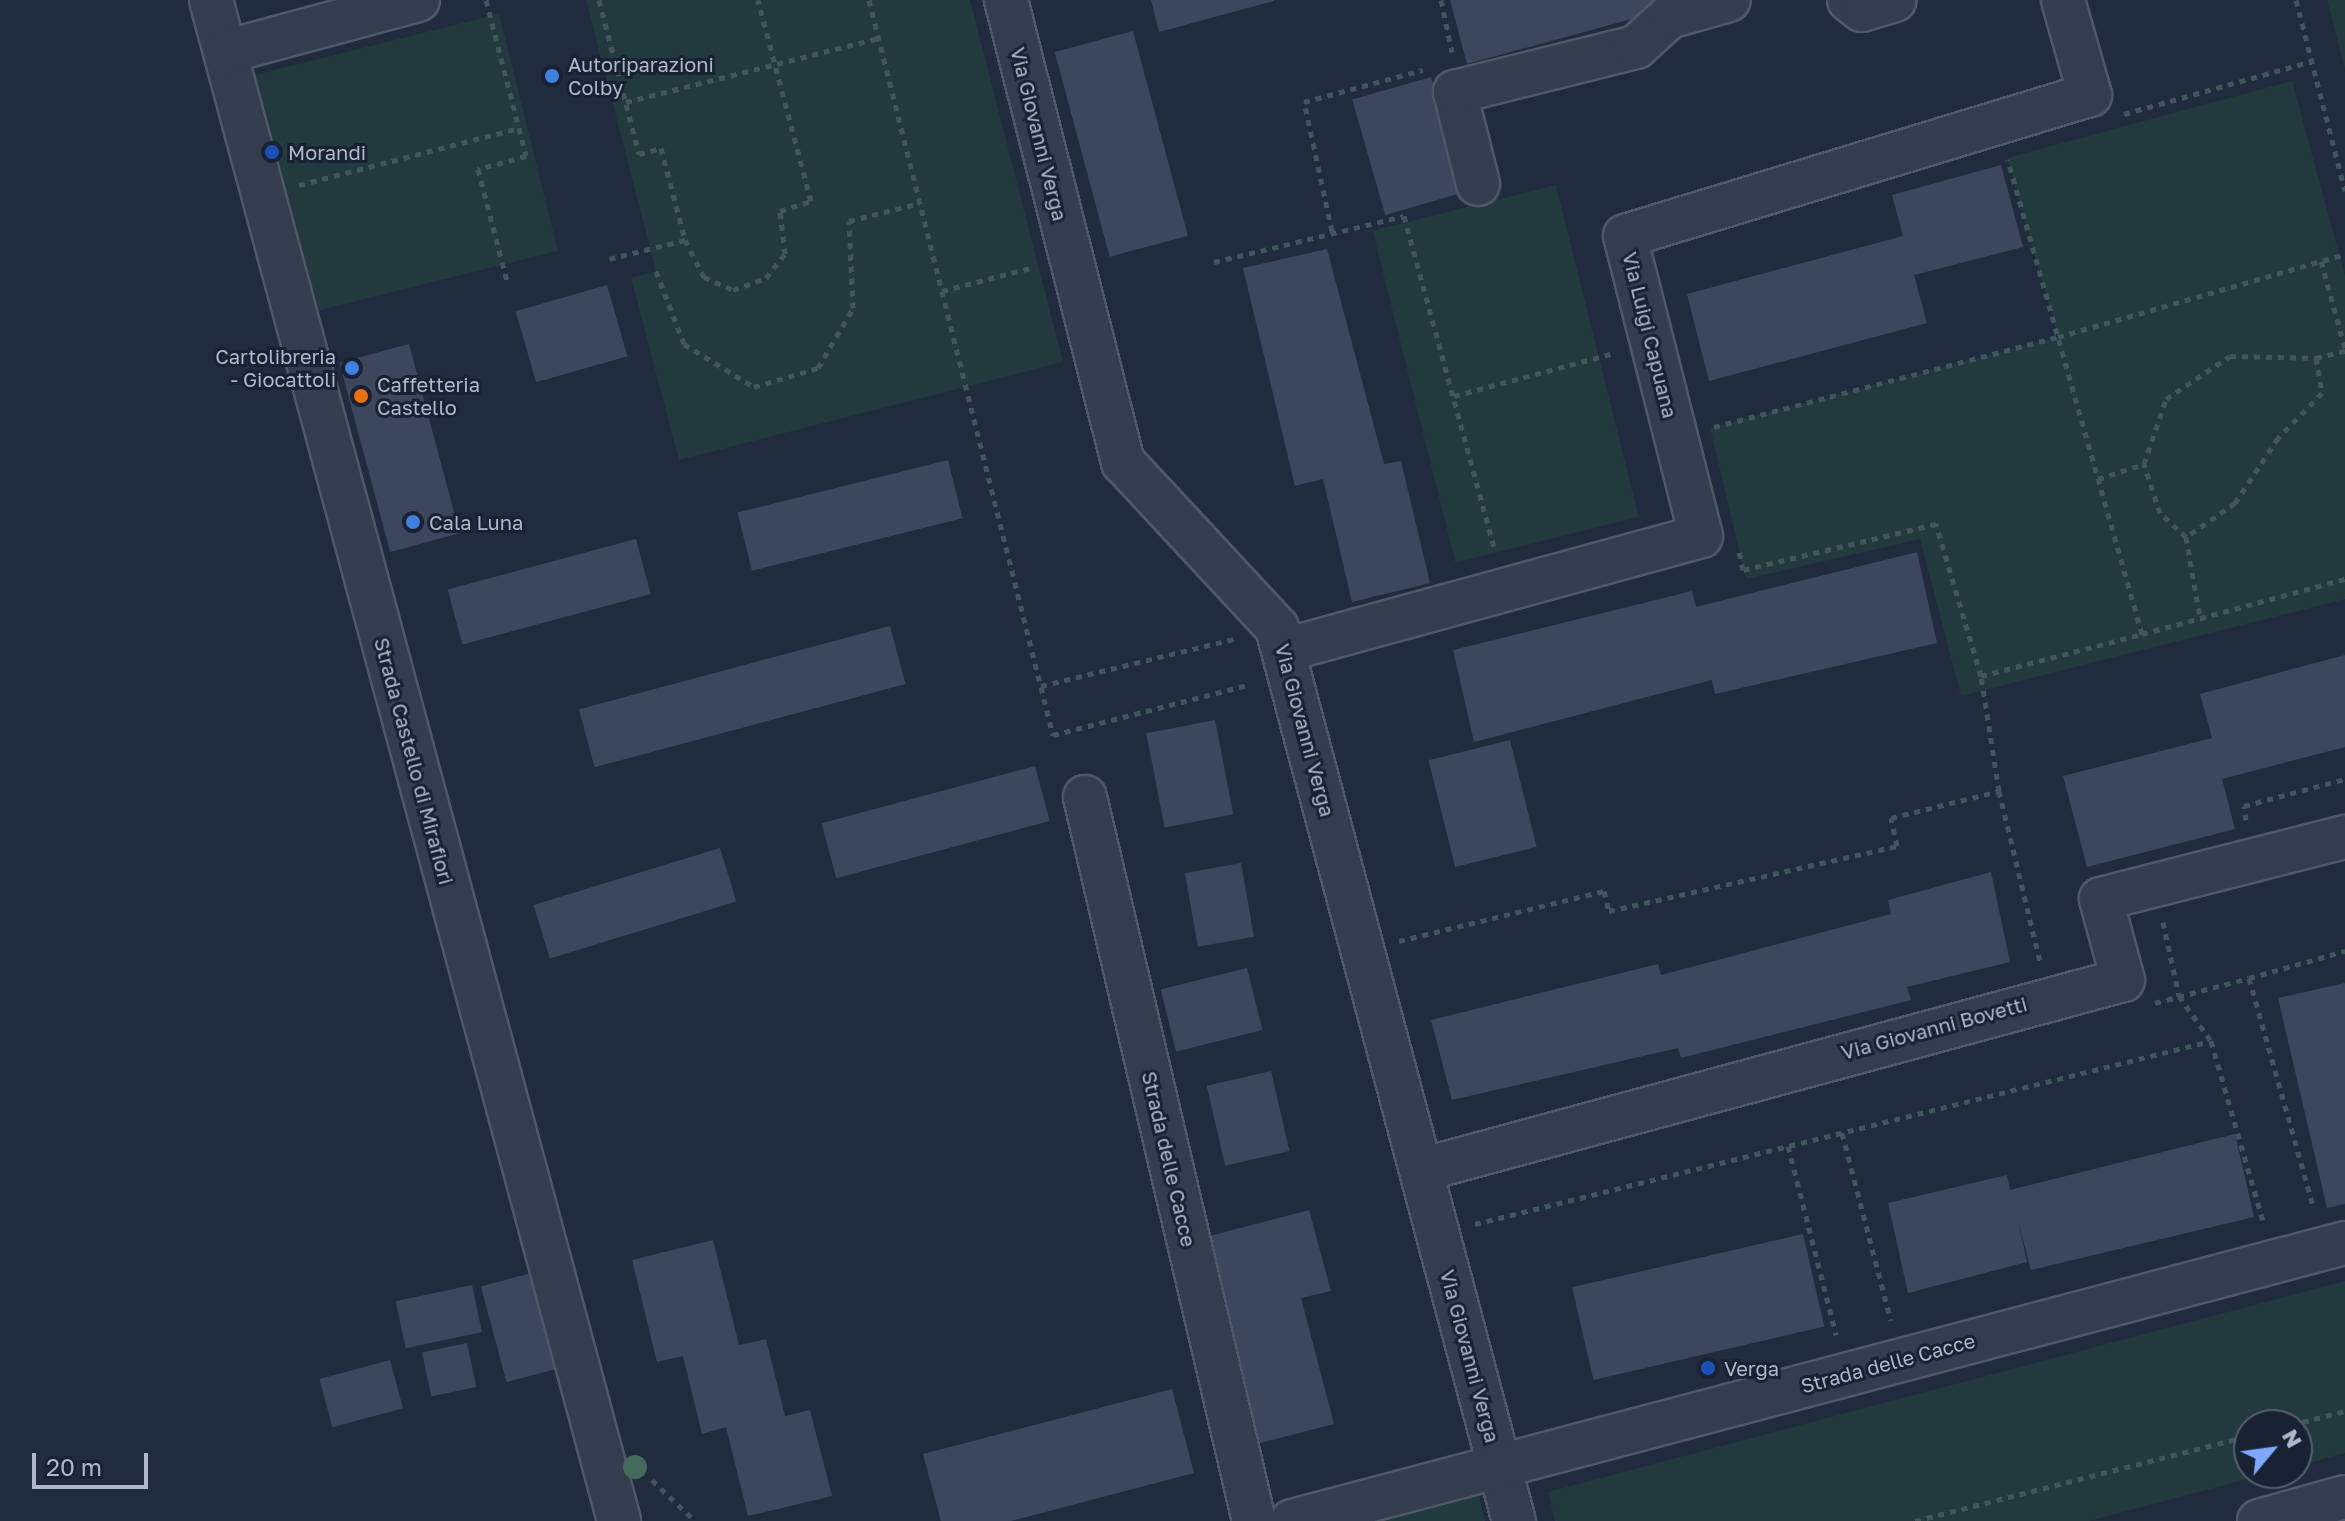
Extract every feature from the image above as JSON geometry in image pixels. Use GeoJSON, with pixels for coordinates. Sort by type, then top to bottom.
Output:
{"type":"FeatureCollection","features":[{"type":"Feature","properties":{"kind":"street","name":"Strada Castello di Mirafiori"},"geometry":{"type":"LineString","coordinates":[[211,0],[619,1521]]}},
{"type":"Feature","properties":{"kind":"street"},"geometry":{"type":"LineString","coordinates":[[225,52],[418,0]]}},
{"type":"Feature","properties":{"kind":"street","name":"Via Giovanni Verga"},"geometry":{"type":"LineString","coordinates":[[1006,0],[1123,462],[1284,651],[1514,1521]]}},
{"type":"Feature","properties":{"kind":"street"},"geometry":{"type":"LineString","coordinates":[[1478,184],[1455,92],[1636,47],[1669,17],[1729,0]]}},
{"type":"Feature","properties":{"kind":"street"},"geometry":{"type":"LineString","coordinates":[[1849,0],[1862,10],[1895,0]]}},
{"type":"Feature","properties":{"kind":"street","name":"Via Luigi Capuana"},"geometry":{"type":"LineString","coordinates":[[1284,651],[1701,536],[1625,236],[2090,95],[2063,0]]}},
{"type":"Feature","properties":{"kind":"street","name":"Strada delle Cacce"},"geometry":{"type":"LineString","coordinates":[[1085,797],[1254,1521]]}},
{"type":"Feature","properties":{"kind":"street","name":"Via Giovanni Bovetti"},"geometry":{"type":"LineString","coordinates":[[1421,1170],[2048,997],[2123,980],[2101,899],[2345,837]]}},
{"type":"Feature","properties":{"kind":"street","name":"Strada delle Cacce"},"geometry":{"type":"LineString","coordinates":[[1292,1521],[2335,1246]]}},
{"type":"Feature","properties":{"kind":"street"},"geometry":{"type":"LineString","coordinates":[[2259,1521],[2345,1497]]}},
{"type":"Feature","properties":{"kind":"path"},"geometry":{"type":"LineString","coordinates":[[486,0],[526,156],[478,169],[508,285]]}},
{"type":"Feature","properties":{"kind":"path"},"geometry":{"type":"LineString","coordinates":[[599,0],[639,154],[661,148],[685,240],[704,277],[733,290],[766,278],[785,254],[780,211],[811,201],[758,0]]}},
{"type":"Feature","properties":{"kind":"path"},"geometry":{"type":"LineString","coordinates":[[869,0],[1053,735],[1284,651]]}},
{"type":"Feature","properties":{"kind":"path"},"geometry":{"type":"LineString","coordinates":[[1441,0],[1454,61]]}},
{"type":"Feature","properties":{"kind":"path"},"geometry":{"type":"LineString","coordinates":[[2296,0],[2345,191]]}},
{"type":"Feature","properties":{"kind":"path"},"geometry":{"type":"LineString","coordinates":[[626,102],[775,67],[879,38]]}},
{"type":"Feature","properties":{"kind":"path"},"geometry":{"type":"LineString","coordinates":[[2112,117],[2312,61]]}},
{"type":"Feature","properties":{"kind":"path"},"geometry":{"type":"LineString","coordinates":[[1332,231],[1304,102],[1439,65]]}},
{"type":"Feature","properties":{"kind":"path"},"geometry":{"type":"LineString","coordinates":[[1997,123],[2142,634]]}},
{"type":"Feature","properties":{"kind":"path"},"geometry":{"type":"LineString","coordinates":[[262,194],[519,128]]}},
{"type":"Feature","properties":{"kind":"path"},"geometry":{"type":"LineString","coordinates":[[656,271],[684,344],[754,387],[818,368],[853,308],[849,221],[920,203]]}},
{"type":"Feature","properties":{"kind":"path"},"geometry":{"type":"LineString","coordinates":[[1214,262],[1404,216],[1506,589]]}},
{"type":"Feature","properties":{"kind":"path"},"geometry":{"type":"LineString","coordinates":[[609,259],[685,240]]}},
{"type":"Feature","properties":{"kind":"path"},"geometry":{"type":"LineString","coordinates":[[1713,442],[1710,428],[2058,337],[2345,254]]}},
{"type":"Feature","properties":{"kind":"path"},"geometry":{"type":"LineString","coordinates":[[942,291],[1069,256]]}},
{"type":"Feature","properties":{"kind":"path"},"geometry":{"type":"LineString","coordinates":[[2200,618],[2186,537],[2160,513],[2144,464],[2166,399],[2230,356],[2316,358],[2345,350],[2321,261]]}},
{"type":"Feature","properties":{"kind":"path"},"geometry":{"type":"LineString","coordinates":[[1454,396],[1652,343]]}},
{"type":"Feature","properties":{"kind":"path"},"geometry":{"type":"LineString","coordinates":[[2186,537],[2235,503],[2278,438],[2322,393],[2316,358]]}},
{"type":"Feature","properties":{"kind":"path"},"geometry":{"type":"LineString","coordinates":[[2098,479],[2144,464]]}},
{"type":"Feature","properties":{"kind":"path"},"geometry":{"type":"LineString","coordinates":[[1737,542],[1743,570],[1936,524],[1981,676],[1999,791],[2048,997]]}},
{"type":"Feature","properties":{"kind":"path"},"geometry":{"type":"LineString","coordinates":[[1981,676],[2345,579]]}},
{"type":"Feature","properties":{"kind":"path"},"geometry":{"type":"LineString","coordinates":[[1041,686],[1284,651]]}},
{"type":"Feature","properties":{"kind":"path"},"geometry":{"type":"LineString","coordinates":[[2255,859],[2244,806],[2345,779]]}},
{"type":"Feature","properties":{"kind":"path"},"geometry":{"type":"LineString","coordinates":[[1363,950],[1604,891],[1609,911],[1897,846],[1891,818],[1999,791]]}},
{"type":"Feature","properties":{"kind":"path"},"geometry":{"type":"LineString","coordinates":[[2156,887],[2179,996],[2211,1041],[2274,1260]]}},
{"type":"Feature","properties":{"kind":"path"},"geometry":{"type":"LineString","coordinates":[[2149,1004],[2345,951]]}},
{"type":"Feature","properties":{"kind":"path"},"geometry":{"type":"LineString","coordinates":[[2249,978],[2335,1246]]}},
{"type":"Feature","properties":{"kind":"path"},"geometry":{"type":"LineString","coordinates":[[1438,1233],[2211,1041]]}},
{"type":"Feature","properties":{"kind":"path"},"geometry":{"type":"LineString","coordinates":[[1842,1133],[1902,1359]]}},
{"type":"Feature","properties":{"kind":"path"},"geometry":{"type":"LineString","coordinates":[[1788,1146],[1846,1374]]}},
{"type":"Feature","properties":{"kind":"path"},"geometry":{"type":"LineString","coordinates":[[2313,1419],[2345,1411]]}},
{"type":"Feature","properties":{"kind":"path"},"geometry":{"type":"LineString","coordinates":[[1915,1521],[2233,1440]]}},
{"type":"Feature","properties":{"kind":"green space"},"geometry":{"type":"Polygon","coordinates":[[[586,0],[970,0],[1063,362],[679,460],[631,278],[656,271],[586,0]]]}},
{"type":"Feature","properties":{"kind":"green space"},"geometry":{"type":"Polygon","coordinates":[[[2327,0],[2345,0],[2345,69],[2327,0]]]}},
{"type":"Feature","properties":{"kind":"green space"},"geometry":{"type":"Polygon","coordinates":[[[499,14],[558,251],[313,312],[254,75],[499,14]]]}},
{"type":"Feature","properties":{"kind":"green space"},"geometry":{"type":"Polygon","coordinates":[[[2292,81],[2345,276],[2345,599],[1961,696],[1920,539],[1746,579],[1710,428],[2058,337],[2007,158],[2292,81]]]}},
{"type":"Feature","properties":{"kind":"green space"},"geometry":{"type":"Polygon","coordinates":[[[1556,185],[1639,517],[1455,563],[1373,231],[1556,185]]]}},
{"type":"Feature","properties":{"kind":"green space"},"geometry":{"type":"Polygon","coordinates":[[[2345,1281],[2345,1453],[2313,1462],[2313,1409],[2233,1409],[2233,1483],[2089,1521],[1555,1521],[1548,1492],[2345,1281]]]}},
{"type":"Feature","properties":{"kind":"green space"},"geometry":{"type":"Polygon","coordinates":[[[1479,1496],[1485,1521],[1385,1521],[1479,1496]]]}},
{"type":"Feature","properties":{"kind":"building"},"geometry":{"type":"Polygon","coordinates":[[[1151,0],[1274,0],[1274,1],[1159,32],[1151,0]]]}},
{"type":"Feature","properties":{"kind":"building"},"geometry":{"type":"Polygon","coordinates":[[[1450,0],[1677,0],[1679,6],[1467,64],[1450,0]]]}},
{"type":"Feature","properties":{"kind":"building"},"geometry":{"type":"Polygon","coordinates":[[[1133,31],[1188,236],[1110,257],[1055,52],[1133,31]]]}},
{"type":"Feature","properties":{"kind":"building"},"geometry":{"type":"Polygon","coordinates":[[[1431,77],[1464,192],[1385,215],[1352,100],[1431,77]]]}},
{"type":"Feature","properties":{"kind":"building"},"geometry":{"type":"Polygon","coordinates":[[[2001,165],[2023,247],[1914,275],[1927,323],[1709,381],[1687,294],[1903,236],[1892,195],[2001,165]]]}},
{"type":"Feature","properties":{"kind":"building"},"geometry":{"type":"Polygon","coordinates":[[[1327,249],[1384,464],[1401,461],[1430,583],[1352,602],[1323,479],[1295,486],[1243,268],[1327,249]]]}},
{"type":"Feature","properties":{"kind":"building"},"geometry":{"type":"Polygon","coordinates":[[[607,285],[627,356],[536,382],[516,311],[607,285]]]}},
{"type":"Feature","properties":{"kind":"building"},"geometry":{"type":"Polygon","coordinates":[[[409,344],[460,533],[390,552],[339,363],[409,344]]]}},
{"type":"Feature","properties":{"kind":"building"},"geometry":{"type":"Polygon","coordinates":[[[948,460],[963,518],[752,571],[737,512],[948,460]]]}},
{"type":"Feature","properties":{"kind":"building"},"geometry":{"type":"Polygon","coordinates":[[[636,539],[651,594],[462,645],[448,589],[636,539]]]}},
{"type":"Feature","properties":{"kind":"building"},"geometry":{"type":"Polygon","coordinates":[[[1917,552],[1937,643],[1715,694],[1712,680],[1474,742],[1453,650],[1692,591],[1696,607],[1917,552]]]}},
{"type":"Feature","properties":{"kind":"building"},"geometry":{"type":"Polygon","coordinates":[[[890,626],[906,684],[595,767],[579,709],[890,626]]]}},
{"type":"Feature","properties":{"kind":"building"},"geometry":{"type":"Polygon","coordinates":[[[2345,655],[2345,747],[2222,779],[2235,829],[2087,867],[2063,776],[2212,738],[2200,694],[2345,655]]]}},
{"type":"Feature","properties":{"kind":"building"},"geometry":{"type":"Polygon","coordinates":[[[1215,720],[1233,814],[1165,828],[1146,733],[1215,720]]]}},
{"type":"Feature","properties":{"kind":"building"},"geometry":{"type":"Polygon","coordinates":[[[1510,740],[1537,847],[1455,867],[1428,760],[1510,740]]]}},
{"type":"Feature","properties":{"kind":"building"},"geometry":{"type":"Polygon","coordinates":[[[1035,766],[1050,821],[836,878],[822,823],[1035,766]]]}},
{"type":"Feature","properties":{"kind":"building"},"geometry":{"type":"Polygon","coordinates":[[[720,848],[736,902],[550,959],[534,905],[720,848]]]}},
{"type":"Feature","properties":{"kind":"building"},"geometry":{"type":"Polygon","coordinates":[[[1241,863],[1254,937],[1198,947],[1185,873],[1241,863]]]}},
{"type":"Feature","properties":{"kind":"building"},"geometry":{"type":"Polygon","coordinates":[[[1991,872],[2010,962],[1907,987],[1911,1000],[1681,1058],[1678,1048],[1452,1100],[1431,1020],[1658,964],[1661,975],[1891,914],[1888,900],[1991,872]]]}},
{"type":"Feature","properties":{"kind":"building"},"geometry":{"type":"Polygon","coordinates":[[[1247,968],[1262,1030],[1176,1052],[1161,990],[1247,968]]]}},
{"type":"Feature","properties":{"kind":"building"},"geometry":{"type":"Polygon","coordinates":[[[2345,983],[2345,1204],[2327,1208],[2278,998],[2345,983]]]}},
{"type":"Feature","properties":{"kind":"building"},"geometry":{"type":"Polygon","coordinates":[[[1271,1071],[1289,1151],[1225,1166],[1207,1086],[1271,1071]]]}},
{"type":"Feature","properties":{"kind":"building"},"geometry":{"type":"Polygon","coordinates":[[[2235,1134],[2254,1217],[2031,1270],[2018,1221],[2027,1262],[1908,1293],[1888,1203],[2007,1175],[2010,1190],[2235,1134]]]}},
{"type":"Feature","properties":{"kind":"building"},"geometry":{"type":"Polygon","coordinates":[[[1309,1210],[1331,1291],[1301,1298],[1334,1424],[1253,1445],[1198,1239],[1309,1210]]]}},
{"type":"Feature","properties":{"kind":"building"},"geometry":{"type":"Polygon","coordinates":[[[1803,1234],[1824,1327],[1593,1380],[1572,1287],[1803,1234]]]}},
{"type":"Feature","properties":{"kind":"building"},"geometry":{"type":"Polygon","coordinates":[[[713,1240],[739,1345],[766,1339],[785,1416],[810,1410],[832,1496],[748,1516],[726,1427],[702,1434],[683,1356],[657,1362],[632,1260],[713,1240]]]}},
{"type":"Feature","properties":{"kind":"building"},"geometry":{"type":"Polygon","coordinates":[[[535,1272],[561,1368],[507,1382],[481,1286],[535,1272]]]}},
{"type":"Feature","properties":{"kind":"building"},"geometry":{"type":"Polygon","coordinates":[[[472,1285],[482,1332],[406,1348],[396,1301],[472,1285]]]}},
{"type":"Feature","properties":{"kind":"building"},"geometry":{"type":"Polygon","coordinates":[[[467,1343],[476,1387],[431,1397],[422,1353],[467,1343]]]}},
{"type":"Feature","properties":{"kind":"building"},"geometry":{"type":"Polygon","coordinates":[[[390,1360],[403,1408],[332,1427],[319,1379],[390,1360]]]}},
{"type":"Feature","properties":{"kind":"building"},"geometry":{"type":"Polygon","coordinates":[[[1172,1389],[1194,1473],[1011,1521],[941,1521],[923,1454],[1172,1389]]]}},
{"type":"Feature","properties":{"kind":"place","name":"Autoriparazioni Colby"},"geometry":{"type":"Point","coordinates":[552,76]}},
{"type":"Feature","properties":{"kind":"place","name":"Morandi"},"geometry":{"type":"Point","coordinates":[272,152]}},
{"type":"Feature","properties":{"kind":"place","name":"Cartolibreria - Giocattoli"},"geometry":{"type":"Point","coordinates":[352,368]}},
{"type":"Feature","properties":{"kind":"place","name":"Caffetteria Castello"},"geometry":{"type":"Point","coordinates":[361,396]}},
{"type":"Feature","properties":{"kind":"place","name":"Cala Luna"},"geometry":{"type":"Point","coordinates":[413,522]}},
{"type":"Feature","properties":{"kind":"place","name":"Verga"},"geometry":{"type":"Point","coordinates":[1708,1368]}}]}
